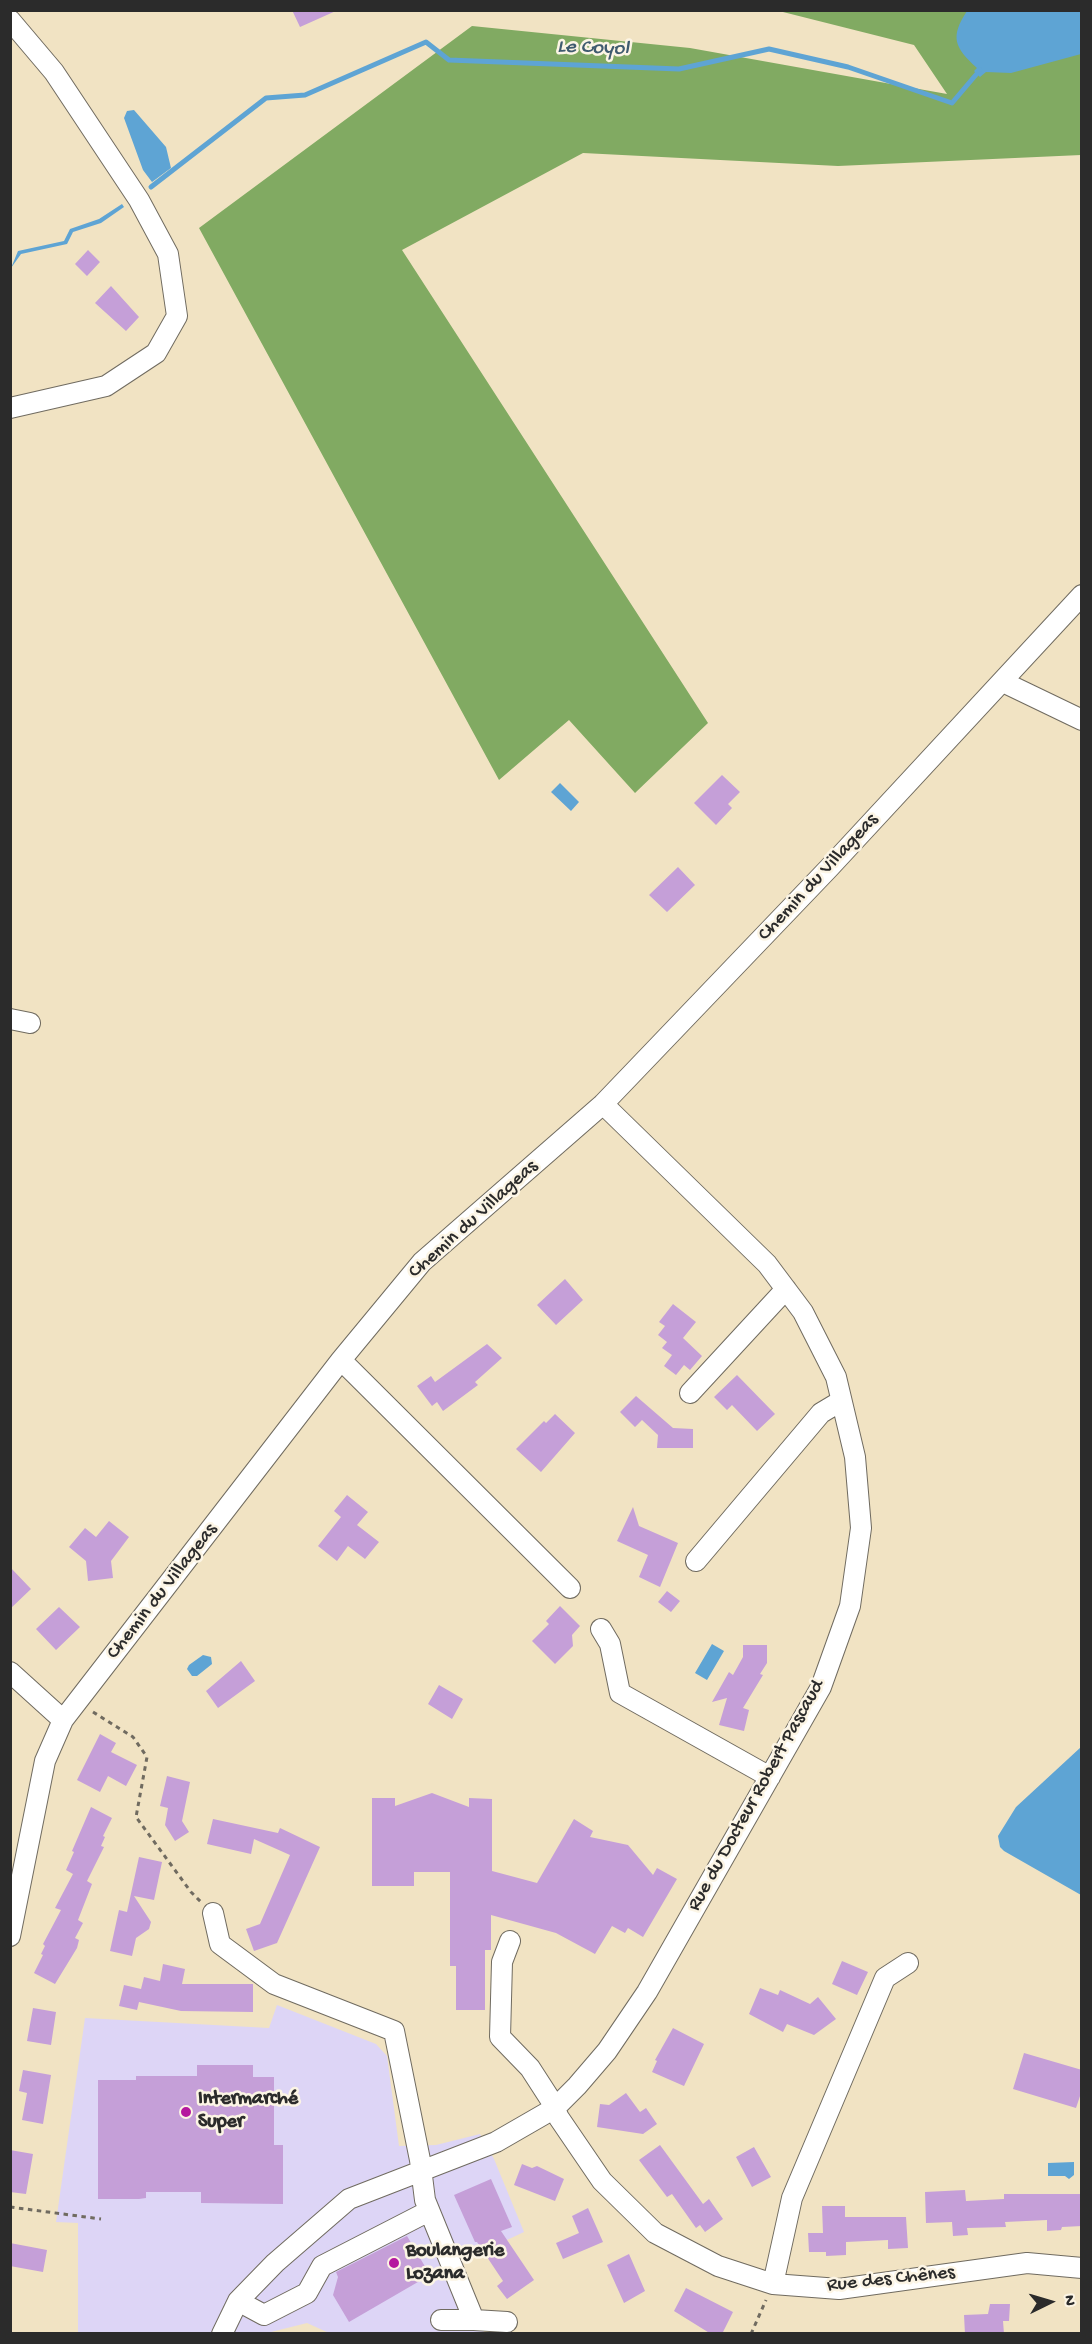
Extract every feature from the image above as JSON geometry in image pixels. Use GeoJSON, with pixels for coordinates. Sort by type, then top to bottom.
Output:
{"type":"FeatureCollection","features":[{"type":"Feature","properties":{"kind":"street"},"geometry":{"type":"LineString","coordinates":[[10,20],[54,72],[139,200],[168,254],[177,316],[156,352],[106,386],[10,408]]}},
{"type":"Feature","properties":{"kind":"street","name":"Chemin du Villageas"},"geometry":{"type":"LineString","coordinates":[[10,1936],[45,1761],[63,1720],[206,1538],[341,1360],[422,1262],[603,1104],[1003,682],[1082,595]]}},
{"type":"Feature","properties":{"kind":"street"},"geometry":{"type":"LineString","coordinates":[[1003,682],[1082,720]]}},
{"type":"Feature","properties":{"kind":"street"},"geometry":{"type":"LineString","coordinates":[[10,1019],[30,1023]]}},
{"type":"Feature","properties":{"kind":"street","name":"Rue du Docteur Robert Pascaud"},"geometry":{"type":"LineString","coordinates":[[213,2334],[225,2326],[238,2301],[274,2263],[349,2199],[496,2142],[555,2108],[607,2051],[647,1992],[821,1687],[850,1606],[861,1528],[855,1457],[836,1377],[803,1312],[766,1264],[603,1104]]}},
{"type":"Feature","properties":{"kind":"street"},"geometry":{"type":"LineString","coordinates":[[690,1393],[786,1289]]}},
{"type":"Feature","properties":{"kind":"street"},"geometry":{"type":"LineString","coordinates":[[341,1360],[570,1588]]}},
{"type":"Feature","properties":{"kind":"street"},"geometry":{"type":"LineString","coordinates":[[696,1561],[821,1413],[841,1401]]}},
{"type":"Feature","properties":{"kind":"street"},"geometry":{"type":"LineString","coordinates":[[602,1629],[610,1644],[620,1693],[770,1777]]}},
{"type":"Feature","properties":{"kind":"street"},"geometry":{"type":"LineString","coordinates":[[10,1672],[63,1720]]}},
{"type":"Feature","properties":{"kind":"street"},"geometry":{"type":"LineString","coordinates":[[213,1913],[220,1944],[274,1984],[394,2031],[422,2169],[425,2199],[474,2320]]}},
{"type":"Feature","properties":{"kind":"street","name":"Rue des Chênes"},"geometry":{"type":"LineString","coordinates":[[510,1941],[502,1962],[500,2037],[530,2068],[559,2118],[602,2181],[655,2233],[718,2266],[773,2284],[839,2289],[1027,2263],[1082,2268]]}},
{"type":"Feature","properties":{"kind":"street"},"geometry":{"type":"LineString","coordinates":[[773,2284],[792,2198],[885,1978],[908,1963]]}},
{"type":"Feature","properties":{"kind":"street"},"geometry":{"type":"LineString","coordinates":[[238,2301],[263,2324],[307,2293],[322,2266],[429,2211]]}},
{"type":"Feature","properties":{"kind":"street"},"geometry":{"type":"LineString","coordinates":[[441,2320],[507,2322]]}},
{"type":"Feature","properties":{"kind":"path"},"geometry":{"type":"LineString","coordinates":[[76,1702],[134,1737],[147,1757],[136,1817],[190,1892],[213,1913]]}},
{"type":"Feature","properties":{"kind":"path"},"geometry":{"type":"LineString","coordinates":[[10,2207],[102,2219]]}},
{"type":"Feature","properties":{"kind":"path"},"geometry":{"type":"LineString","coordinates":[[751,2334],[773,2284]]}},
{"type":"Feature","properties":{"kind":"shaded area"},"geometry":{"type":"Polygon","coordinates":[[[277,2005],[376,2044],[387,2056],[399,2146],[436,2145],[480,2134],[494,2159],[524,2232],[462,2261],[484,2332],[329,2333],[307,2323],[263,2334],[78,2334],[78,2223],[56,2222],[85,2018],[269,2028],[277,2005]]]}},
{"type":"Feature","properties":{"kind":"green space"},"geometry":{"type":"Polygon","coordinates":[[[779,11],[1081,11],[1081,155],[838,166],[583,153],[402,250],[708,723],[635,793],[569,720],[499,780],[199,228],[472,26],[690,48],[947,94],[914,45],[779,11]]]}},
{"type":"Feature","properties":{"kind":"water"},"geometry":{"type":"Polygon","coordinates":[[[967,11],[1081,11],[1081,54],[1011,73],[986,72],[980,77],[974,71],[977,68],[963,54],[957,41],[958,28],[967,11]]]}},
{"type":"Feature","properties":{"kind":"water"},"geometry":{"type":"Polygon","coordinates":[[[134,110],[166,147],[171,168],[152,182],[143,170],[124,118],[127,111],[134,110]]]}},
{"type":"Feature","properties":{"kind":"water"},"geometry":{"type":"Polygon","coordinates":[[[122,204],[124,207],[101,223],[73,232],[67,244],[21,254],[11,268],[18,251],[64,241],[70,229],[99,219],[122,204]]]}},
{"type":"Feature","properties":{"kind":"water"},"geometry":{"type":"Polygon","coordinates":[[[560,783],[579,802],[571,811],[551,792],[560,783]]]}},
{"type":"Feature","properties":{"kind":"water"},"geometry":{"type":"Polygon","coordinates":[[[712,1644],[724,1651],[707,1680],[695,1673],[712,1644]]]}},
{"type":"Feature","properties":{"kind":"water"},"geometry":{"type":"Polygon","coordinates":[[[203,1655],[211,1657],[212,1664],[197,1676],[192,1676],[187,1669],[189,1665],[203,1655]]]}},
{"type":"Feature","properties":{"kind":"water"},"geometry":{"type":"Polygon","coordinates":[[[1081,1747],[1081,1895],[1004,1851],[1000,1847],[998,1836],[1016,1807],[1081,1747]]]}},
{"type":"Feature","properties":{"kind":"water"},"geometry":{"type":"Polygon","coordinates":[[[1074,2162],[1074,2175],[1069,2179],[1065,2176],[1048,2176],[1048,2163],[1074,2162]]]}},
{"type":"Feature","properties":{"kind":"building"},"geometry":{"type":"Polygon","coordinates":[[[292,10],[338,10],[300,27],[292,10]]]}},
{"type":"Feature","properties":{"kind":"building"},"geometry":{"type":"Polygon","coordinates":[[[88,250],[100,262],[87,276],[75,264],[88,250]]]}},
{"type":"Feature","properties":{"kind":"building"},"geometry":{"type":"Polygon","coordinates":[[[111,286],[139,317],[126,331],[95,303],[111,286]]]}},
{"type":"Feature","properties":{"kind":"building"},"geometry":{"type":"Polygon","coordinates":[[[722,775],[740,792],[728,804],[732,808],[716,825],[694,803],[722,775]]]}},
{"type":"Feature","properties":{"kind":"building"},"geometry":{"type":"Polygon","coordinates":[[[678,867],[695,885],[667,912],[649,895],[678,867]]]}},
{"type":"Feature","properties":{"kind":"building"},"geometry":{"type":"Polygon","coordinates":[[[565,1279],[583,1300],[556,1325],[537,1305],[565,1279]]]}},
{"type":"Feature","properties":{"kind":"building"},"geometry":{"type":"Polygon","coordinates":[[[673,1304],[696,1322],[683,1338],[702,1356],[690,1370],[684,1365],[676,1375],[664,1366],[672,1355],[662,1348],[667,1342],[658,1335],[665,1326],[659,1322],[673,1304]]]}},
{"type":"Feature","properties":{"kind":"building"},"geometry":{"type":"Polygon","coordinates":[[[487,1344],[502,1358],[475,1382],[478,1385],[443,1411],[437,1402],[432,1406],[417,1386],[431,1376],[435,1382],[487,1344]]]}},
{"type":"Feature","properties":{"kind":"building"},"geometry":{"type":"Polygon","coordinates":[[[737,1375],[775,1414],[757,1431],[732,1405],[727,1410],[714,1397],[737,1375]]]}},
{"type":"Feature","properties":{"kind":"building"},"geometry":{"type":"Polygon","coordinates":[[[636,1396],[673,1428],[693,1429],[693,1448],[657,1448],[658,1435],[642,1420],[635,1427],[620,1412],[636,1396]]]}},
{"type":"Feature","properties":{"kind":"building"},"geometry":{"type":"Polygon","coordinates":[[[555,1414],[575,1433],[541,1472],[516,1449],[544,1421],[546,1423],[555,1414]]]}},
{"type":"Feature","properties":{"kind":"building"},"geometry":{"type":"Polygon","coordinates":[[[347,1495],[368,1512],[357,1525],[379,1542],[365,1559],[348,1546],[337,1561],[318,1546],[341,1517],[334,1511],[347,1495]]]}},
{"type":"Feature","properties":{"kind":"building"},"geometry":{"type":"Polygon","coordinates":[[[633,1507],[639,1526],[678,1543],[660,1587],[639,1577],[648,1555],[617,1541],[633,1507]]]}},
{"type":"Feature","properties":{"kind":"building"},"geometry":{"type":"Polygon","coordinates":[[[109,1521],[129,1537],[111,1561],[113,1578],[88,1581],[86,1561],[69,1547],[85,1528],[96,1537],[109,1521]]]}},
{"type":"Feature","properties":{"kind":"building"},"geometry":{"type":"Polygon","coordinates":[[[10,1567],[31,1589],[10,1609],[10,1567]]]}},
{"type":"Feature","properties":{"kind":"building"},"geometry":{"type":"Polygon","coordinates":[[[667,1591],[680,1601],[671,1612],[658,1602],[667,1591]]]}},
{"type":"Feature","properties":{"kind":"building"},"geometry":{"type":"Polygon","coordinates":[[[560,1606],[580,1626],[572,1635],[573,1646],[555,1664],[532,1641],[549,1624],[546,1621],[560,1606]]]}},
{"type":"Feature","properties":{"kind":"building"},"geometry":{"type":"Polygon","coordinates":[[[59,1607],[80,1627],[56,1650],[36,1629],[59,1607]]]}},
{"type":"Feature","properties":{"kind":"building"},"geometry":{"type":"Polygon","coordinates":[[[743,1645],[767,1645],[767,1663],[760,1674],[763,1675],[743,1708],[749,1710],[744,1731],[719,1725],[727,1698],[712,1702],[729,1672],[733,1675],[743,1657],[743,1645]]]}},
{"type":"Feature","properties":{"kind":"building"},"geometry":{"type":"Polygon","coordinates":[[[241,1661],[255,1681],[218,1708],[206,1691],[241,1661]]]}},
{"type":"Feature","properties":{"kind":"building"},"geometry":{"type":"Polygon","coordinates":[[[439,1685],[463,1699],[452,1719],[428,1704],[439,1685]]]}},
{"type":"Feature","properties":{"kind":"building"},"geometry":{"type":"Polygon","coordinates":[[[100,1734],[116,1743],[111,1752],[137,1765],[126,1786],[108,1776],[100,1792],[77,1780],[100,1734]]]}},
{"type":"Feature","properties":{"kind":"building"},"geometry":{"type":"Polygon","coordinates":[[[167,1776],[190,1782],[182,1821],[189,1832],[175,1841],[165,1825],[168,1808],[160,1806],[167,1776]]]}},
{"type":"Feature","properties":{"kind":"building"},"geometry":{"type":"Polygon","coordinates":[[[432,1793],[469,1807],[469,1798],[492,1799],[492,1871],[537,1883],[574,1819],[593,1831],[590,1837],[628,1845],[653,1875],[657,1868],[677,1879],[643,1937],[628,1928],[625,1933],[612,1926],[595,1954],[556,1933],[491,1915],[491,1950],[485,1950],[485,2010],[456,2010],[456,1966],[450,1966],[450,1872],[414,1872],[414,1886],[372,1886],[372,1798],[395,1798],[395,1806],[432,1793]]]}},
{"type":"Feature","properties":{"kind":"building"},"geometry":{"type":"Polygon","coordinates":[[[91,1807],[112,1818],[103,1836],[105,1837],[101,1846],[104,1847],[87,1881],[92,1884],[78,1920],[83,1923],[75,1938],[79,1940],[77,1948],[55,1984],[34,1973],[43,1955],[41,1954],[45,1946],[43,1944],[61,1910],[55,1908],[73,1874],[66,1870],[91,1807]]]}},
{"type":"Feature","properties":{"kind":"building"},"geometry":{"type":"Polygon","coordinates":[[[213,1819],[278,1833],[280,1828],[320,1847],[277,1943],[254,1951],[246,1929],[260,1924],[290,1855],[254,1839],[251,1854],[207,1844],[213,1819]]]}},
{"type":"Feature","properties":{"kind":"building"},"geometry":{"type":"Polygon","coordinates":[[[139,1857],[162,1862],[154,1900],[134,1896],[151,1922],[149,1929],[136,1938],[132,1956],[110,1951],[119,1910],[127,1912],[139,1857]]]}},
{"type":"Feature","properties":{"kind":"building"},"geometry":{"type":"Polygon","coordinates":[[[842,1961],[868,1972],[857,1995],[832,1984],[842,1961]]]}},
{"type":"Feature","properties":{"kind":"building"},"geometry":{"type":"Polygon","coordinates":[[[163,1964],[185,1969],[182,1984],[253,1984],[253,2012],[181,2011],[139,2002],[137,2010],[119,2006],[124,1985],[141,1989],[144,1977],[160,1981],[163,1964]]]}},
{"type":"Feature","properties":{"kind":"building"},"geometry":{"type":"Polygon","coordinates":[[[760,1988],[778,1995],[780,1990],[810,2004],[818,1997],[836,2019],[814,2035],[787,2024],[783,2032],[749,2014],[760,1988]]]}},
{"type":"Feature","properties":{"kind":"building"},"geometry":{"type":"Polygon","coordinates":[[[33,2008],[56,2012],[51,2045],[27,2041],[33,2008]]]}},
{"type":"Feature","properties":{"kind":"building"},"geometry":{"type":"Polygon","coordinates":[[[673,2028],[704,2044],[684,2086],[652,2072],[657,2061],[655,2060],[673,2028]]]}},
{"type":"Feature","properties":{"kind":"building"},"geometry":{"type":"Polygon","coordinates":[[[1024,2053],[1082,2070],[1082,2090],[1076,2108],[1013,2089],[1024,2053]]]}},
{"type":"Feature","properties":{"kind":"building","name":"Intermarché Super"},"geometry":{"type":"Polygon","coordinates":[[[197,2065],[253,2065],[253,2077],[274,2077],[274,2145],[283,2145],[283,2204],[201,2203],[201,2192],[146,2192],[146,2198],[98,2199],[98,2080],[136,2080],[136,2076],[197,2076],[197,2065]]]}},
{"type":"Feature","properties":{"kind":"building"},"geometry":{"type":"Polygon","coordinates":[[[23,2070],[51,2075],[43,2124],[22,2120],[27,2093],[19,2091],[23,2070]]]}},
{"type":"Feature","properties":{"kind":"building"},"geometry":{"type":"Polygon","coordinates":[[[626,2093],[640,2112],[646,2108],[657,2124],[643,2134],[597,2127],[600,2104],[609,2105],[626,2093]]]}},
{"type":"Feature","properties":{"kind":"building"},"geometry":{"type":"Polygon","coordinates":[[[660,2145],[703,2204],[709,2199],[723,2219],[705,2232],[700,2225],[696,2228],[672,2194],[667,2197],[639,2160],[660,2145]]]}},
{"type":"Feature","properties":{"kind":"building"},"geometry":{"type":"Polygon","coordinates":[[[754,2147],[771,2177],[752,2187],[736,2157],[754,2147]]]}},
{"type":"Feature","properties":{"kind":"building"},"geometry":{"type":"Polygon","coordinates":[[[10,2150],[33,2154],[26,2194],[10,2192],[10,2150]]]}},
{"type":"Feature","properties":{"kind":"building"},"geometry":{"type":"Polygon","coordinates":[[[522,2164],[532,2168],[537,2166],[564,2179],[555,2201],[514,2185],[522,2164]]]}},
{"type":"Feature","properties":{"kind":"building"},"geometry":{"type":"Polygon","coordinates":[[[491,2179],[512,2227],[501,2231],[534,2280],[507,2299],[497,2286],[503,2281],[475,2242],[454,2195],[491,2179]]]}},
{"type":"Feature","properties":{"kind":"building"},"geometry":{"type":"Polygon","coordinates":[[[965,2190],[966,2201],[1004,2199],[1004,2194],[1082,2194],[1082,2226],[1062,2227],[1061,2230],[1047,2231],[1047,2220],[1005,2222],[1006,2227],[967,2228],[968,2235],[953,2236],[952,2222],[926,2223],[925,2192],[965,2190]]]}},
{"type":"Feature","properties":{"kind":"building"},"geometry":{"type":"Polygon","coordinates":[[[822,2206],[845,2206],[845,2217],[906,2217],[908,2248],[888,2249],[888,2240],[846,2242],[846,2255],[826,2256],[826,2252],[809,2252],[808,2233],[823,2233],[822,2206]]]}},
{"type":"Feature","properties":{"kind":"building"},"geometry":{"type":"Polygon","coordinates":[[[588,2208],[603,2242],[563,2259],[556,2243],[579,2233],[572,2216],[588,2208]]]}},
{"type":"Feature","properties":{"kind":"building"},"geometry":{"type":"Polygon","coordinates":[[[407,2236],[430,2275],[349,2322],[333,2295],[338,2277],[336,2272],[407,2236]]]}},
{"type":"Feature","properties":{"kind":"building"},"geometry":{"type":"Polygon","coordinates":[[[10,2243],[47,2250],[43,2272],[10,2266],[10,2243]]]}},
{"type":"Feature","properties":{"kind":"building"},"geometry":{"type":"Polygon","coordinates":[[[629,2254],[645,2291],[624,2303],[607,2265],[629,2254]]]}},
{"type":"Feature","properties":{"kind":"building"},"geometry":{"type":"Polygon","coordinates":[[[686,2288],[733,2312],[722,2334],[711,2334],[674,2311],[686,2288]]]}},
{"type":"Feature","properties":{"kind":"building"},"geometry":{"type":"Polygon","coordinates":[[[990,2304],[1010,2304],[1009,2321],[1003,2321],[1004,2334],[965,2334],[964,2315],[988,2314],[990,2304]]]}},
{"type":"Feature","properties":{"kind":"waterway","name":"Le Coyol"},"geometry":{"type":"LineString","coordinates":[[151,187],[266,98],[305,95],[426,42],[449,60],[679,69],[769,49],[848,67],[952,103],[980,70]]}},
{"type":"Feature","properties":{"kind":"place","name":"Intermarché Super"},"geometry":{"type":"Point","coordinates":[186,2112]}},
{"type":"Feature","properties":{"kind":"place","name":"Boulangerie Lozana"},"geometry":{"type":"Point","coordinates":[394,2263]}}]}
